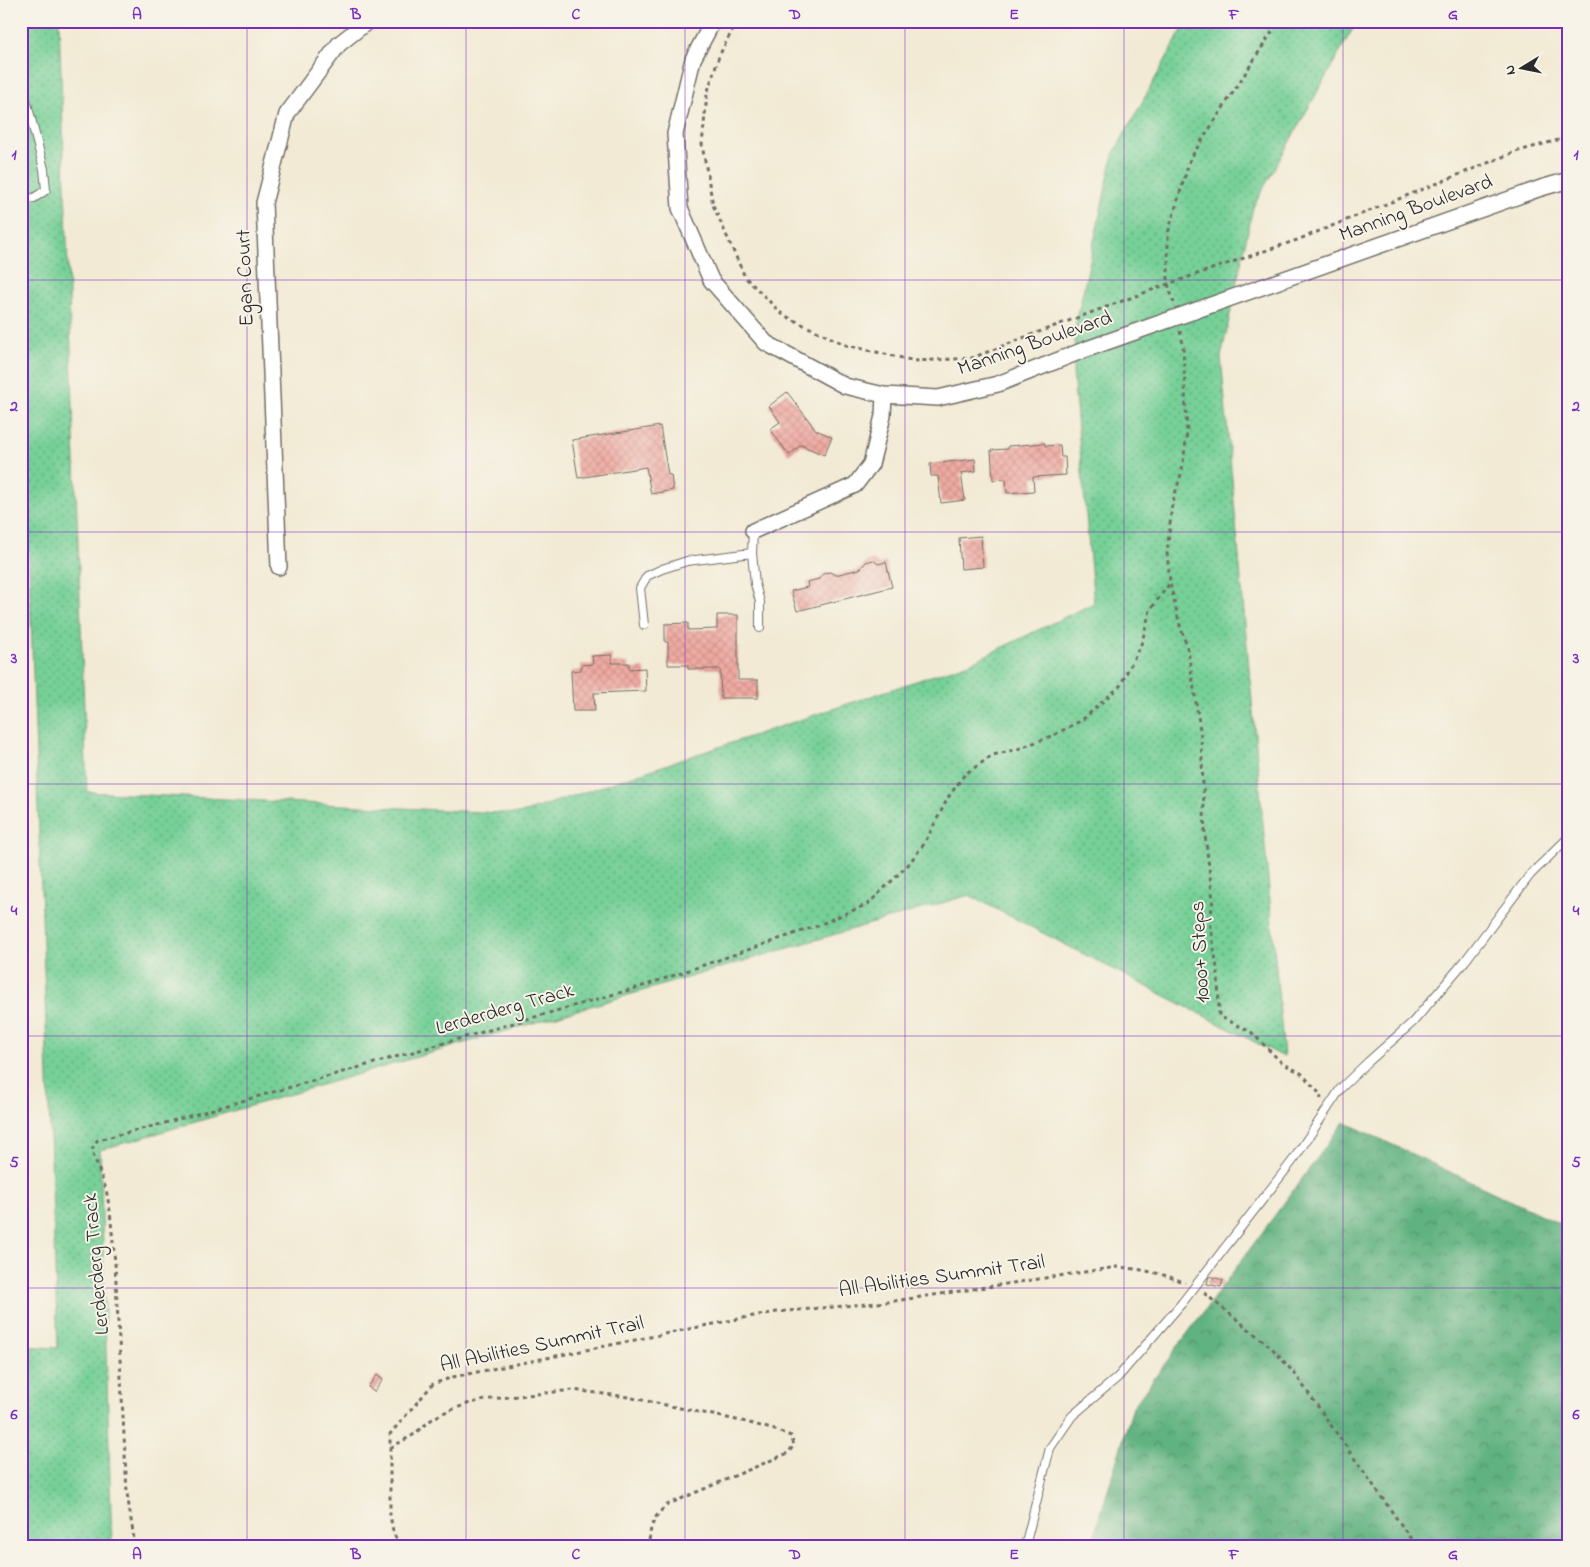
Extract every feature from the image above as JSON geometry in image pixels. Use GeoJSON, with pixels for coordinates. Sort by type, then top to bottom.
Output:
{"type":"FeatureCollection","features":[{"type":"Feature","properties":{"kind":"street","name":"Egan Court"},"geometry":{"type":"LineString","coordinates":[[280,567],[264,203],[287,114],[339,44],[368,21]]}},
{"type":"Feature","properties":{"kind":"street","name":"Manning Boulevard"},"geometry":{"type":"LineString","coordinates":[[712,21],[692,59],[675,134],[680,208],[711,280],[766,343],[845,386],[884,395],[938,398],[998,384],[1093,347],[1531,191],[1569,180]]}},
{"type":"Feature","properties":{"kind":"street"},"geometry":{"type":"LineString","coordinates":[[753,532],[855,485],[871,464],[883,416],[884,395]]}},
{"type":"Feature","properties":{"kind":"lane"},"geometry":{"type":"LineString","coordinates":[[21,60],[25,96],[44,169],[46,190],[34,198],[21,200]]}},
{"type":"Feature","properties":{"kind":"lane"},"geometry":{"type":"LineString","coordinates":[[753,532],[752,553],[755,584],[760,602],[760,628]]}},
{"type":"Feature","properties":{"kind":"lane"},"geometry":{"type":"LineString","coordinates":[[644,625],[640,588],[647,576],[687,560],[752,553]]}},
{"type":"Feature","properties":{"kind":"lane"},"geometry":{"type":"LineString","coordinates":[[1025,1546],[1050,1448],[1072,1416],[1118,1377],[1195,1288],[1294,1159],[1341,1088],[1413,1022],[1465,961],[1530,875],[1569,837]]}},
{"type":"Feature","properties":{"kind":"path"},"geometry":{"type":"LineString","coordinates":[[737,21],[719,56],[707,94],[702,145],[713,205],[746,277],[783,315],[846,345],[915,361],[972,358],[1159,288],[1297,240],[1516,152],[1569,137]]}},
{"type":"Feature","properties":{"kind":"path","name":"1000+ Steps"},"geometry":{"type":"LineString","coordinates":[[1170,583],[1188,650],[1200,736],[1205,835],[1213,900],[1210,921],[1218,975],[1219,1016],[1251,1032],[1282,1063],[1300,1073],[1320,1094],[1322,1104]]}},
{"type":"Feature","properties":{"kind":"path","name":"Lerderderg Track"},"geometry":{"type":"LineString","coordinates":[[135,1546],[127,1493],[115,1263],[110,1210],[106,1189],[93,1154],[92,1148],[94,1143],[98,1140],[165,1123],[643,986],[814,927],[868,904],[907,866],[924,844],[949,796],[965,774],[993,755],[1018,749],[1054,735],[1082,720],[1120,686],[1142,642],[1150,610],[1170,583]]}},
{"type":"Feature","properties":{"kind":"path","name":"All Abilities Summit Trail"},"geometry":{"type":"LineString","coordinates":[[399,1546],[393,1531],[390,1514],[390,1434],[433,1384],[453,1376],[718,1322],[777,1312],[888,1302],[1117,1268],[1136,1268],[1169,1276],[1209,1296],[1272,1348],[1296,1374],[1416,1546]]}},
{"type":"Feature","properties":{"kind":"path","name":"All Abilities Summit Trail"},"geometry":{"type":"LineString","coordinates":[[390,1448],[413,1435],[443,1413],[470,1403],[574,1390],[628,1397],[746,1422],[791,1436],[794,1445],[788,1453],[669,1504],[658,1514],[650,1529],[649,1546]]}},
{"type":"Feature","properties":{"kind":"green space"},"geometry":{"type":"Polygon","coordinates":[[[21,21],[59,21],[87,792],[519,814],[970,663],[1094,603],[1073,373],[1076,324],[1113,155],[1187,21],[1357,21],[1253,207],[1221,357],[1284,1057],[969,895],[100,1150],[112,1546],[21,1546],[21,1346],[58,1348],[21,349],[21,21]]]}},
{"type":"Feature","properties":{"kind":"green space"},"geometry":{"type":"Polygon","coordinates":[[[1344,1122],[1569,1228],[1569,1546],[1091,1546],[1133,1407],[1344,1122]]]}},
{"type":"Feature","properties":{"kind":"building"},"geometry":{"type":"Polygon","coordinates":[[[787,392],[816,430],[832,437],[824,455],[801,445],[789,455],[770,429],[780,422],[769,406],[787,392]]]}},
{"type":"Feature","properties":{"kind":"building"},"geometry":{"type":"Polygon","coordinates":[[[660,426],[668,475],[671,475],[673,490],[651,494],[646,467],[578,478],[572,440],[660,426]]]}},
{"type":"Feature","properties":{"kind":"building"},"geometry":{"type":"Polygon","coordinates":[[[1045,443],[1045,446],[1060,445],[1061,457],[1065,457],[1066,475],[1033,477],[1034,491],[1007,493],[1006,479],[993,480],[991,450],[1008,449],[1008,446],[1045,443]]]}},
{"type":"Feature","properties":{"kind":"building"},"geometry":{"type":"Polygon","coordinates":[[[975,459],[976,471],[961,473],[965,500],[941,503],[938,476],[931,476],[930,464],[975,459]]]}},
{"type":"Feature","properties":{"kind":"building"},"geometry":{"type":"Polygon","coordinates":[[[981,536],[983,567],[961,569],[959,538],[981,536]]]}},
{"type":"Feature","properties":{"kind":"building"},"geometry":{"type":"Polygon","coordinates":[[[873,560],[878,564],[886,562],[892,587],[797,611],[791,591],[808,587],[807,582],[819,579],[824,573],[830,572],[835,575],[860,569],[866,562],[873,560]]]}},
{"type":"Feature","properties":{"kind":"building"},"geometry":{"type":"Polygon","coordinates":[[[717,615],[738,615],[738,680],[758,680],[758,698],[721,698],[720,669],[688,669],[688,665],[668,665],[668,642],[665,642],[665,624],[688,623],[688,630],[717,629],[717,615]]]}},
{"type":"Feature","properties":{"kind":"building"},"geometry":{"type":"Polygon","coordinates":[[[612,655],[612,663],[629,663],[629,669],[645,668],[646,691],[594,693],[595,711],[573,711],[571,671],[581,670],[581,665],[593,664],[592,656],[612,655]]]}},
{"type":"Feature","properties":{"kind":"building"},"geometry":{"type":"Polygon","coordinates":[[[1209,1276],[1223,1280],[1221,1287],[1207,1284],[1209,1276]]]}},
{"type":"Feature","properties":{"kind":"building"},"geometry":{"type":"Polygon","coordinates":[[[377,1375],[383,1380],[374,1392],[368,1387],[377,1375]]]}}]}
